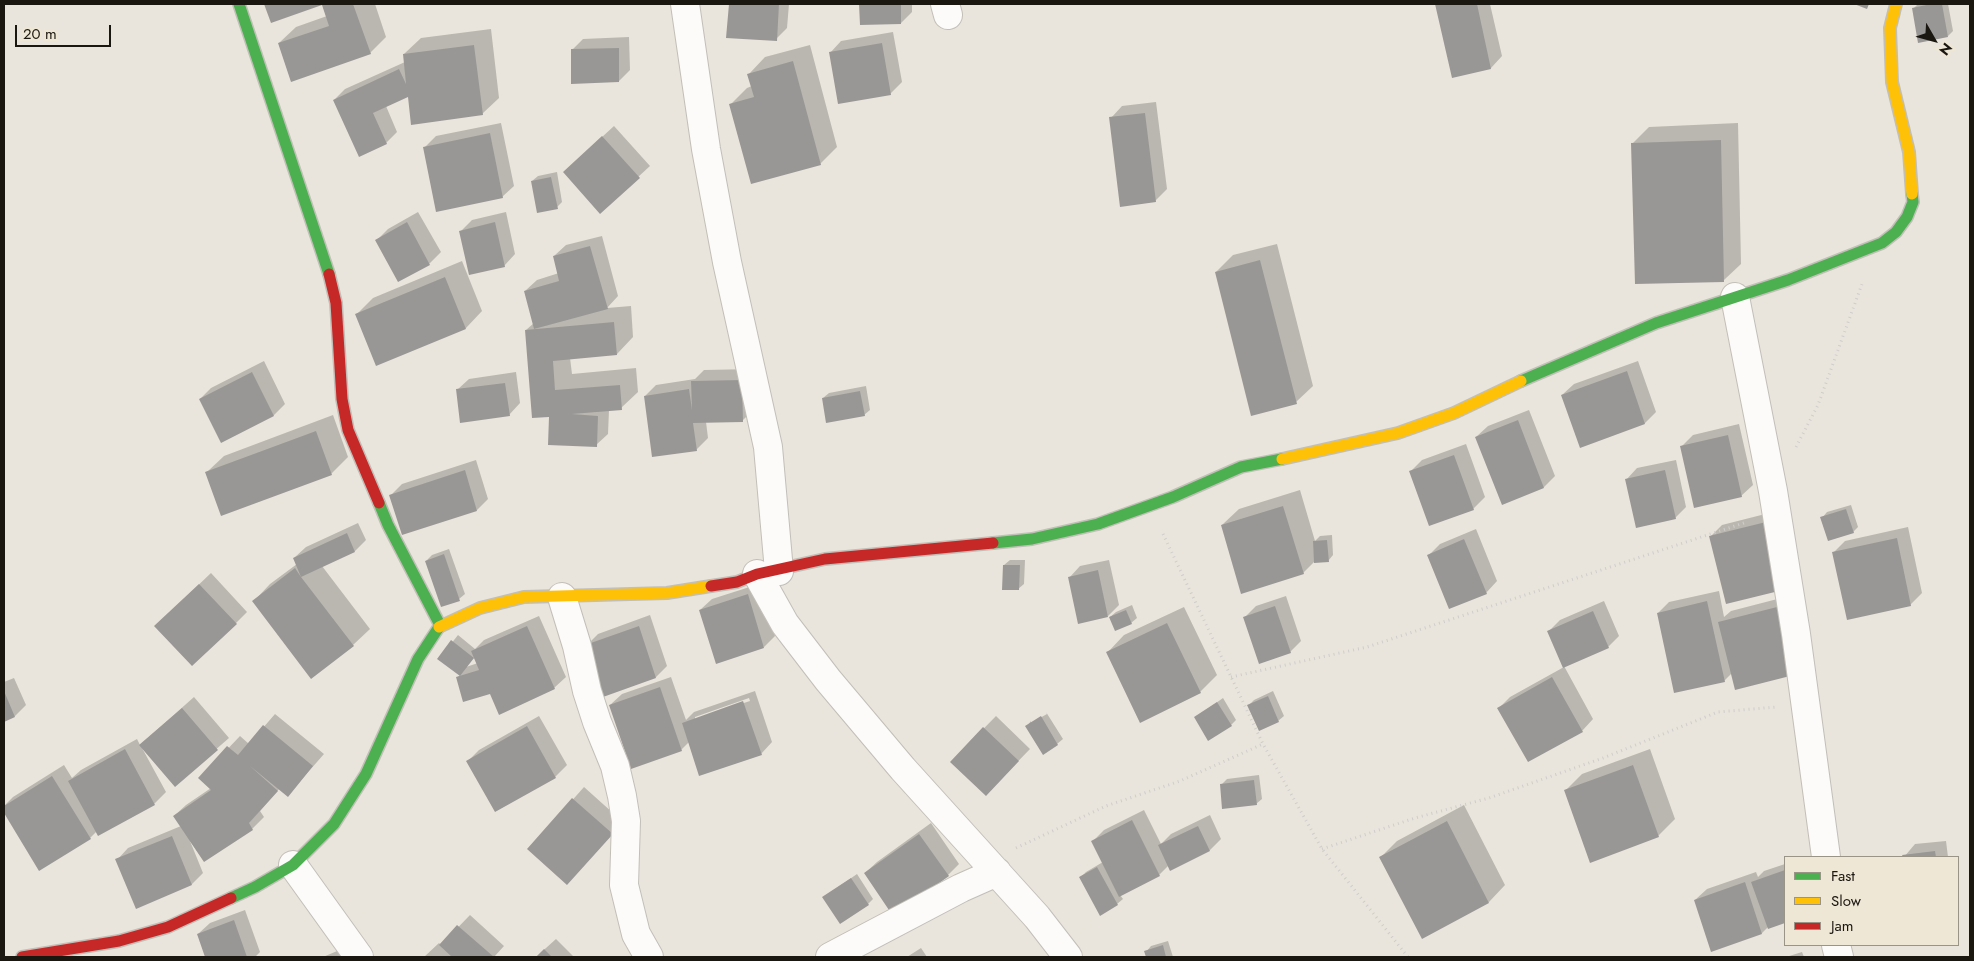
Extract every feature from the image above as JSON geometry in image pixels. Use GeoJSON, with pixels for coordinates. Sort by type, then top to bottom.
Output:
{"type":"FeatureCollection","features":[{"type":"Feature","properties":{"kind":"street"},"geometry":{"type":"LineString","coordinates":[[239,4],[328,264],[336,303],[342,399],[348,430],[388,525],[440,624]]}},
{"type":"Feature","properties":{"kind":"street"},"geometry":{"type":"LineString","coordinates":[[685,4],[710,168],[727,262],[768,447],[768,573],[784,624],[828,680],[903,769],[1037,917],[1068,957]]}},
{"type":"Feature","properties":{"kind":"street"},"geometry":{"type":"LineString","coordinates":[[22,957],[119,941],[168,927],[255,887],[293,865],[334,824],[366,774],[418,659],[440,624],[480,608],[524,597],[667,593],[737,582],[825,559],[1032,539],[1098,524],[1149,506],[1241,468],[1323,451],[1407,430],[1454,413],[1498,391],[1656,323],[1788,280],[1882,243],[1896,232],[1907,217],[1913,202],[1909,152],[1892,82],[1890,28],[1896,4]]}},
{"type":"Feature","properties":{"kind":"street"},"geometry":{"type":"LineString","coordinates":[[1735,296],[1776,513],[1806,704],[1826,856]]}},
{"type":"Feature","properties":{"kind":"street"},"geometry":{"type":"LineString","coordinates":[[562,597],[597,722],[615,766],[626,821],[624,885],[636,934],[649,957]]}},
{"type":"Feature","properties":{"kind":"street"},"geometry":{"type":"LineString","coordinates":[[293,865],[359,957]]}},
{"type":"Feature","properties":{"kind":"street"},"geometry":{"type":"LineString","coordinates":[[830,957],[961,888],[992,867]]}},
{"type":"Feature","properties":{"kind":"path"},"geometry":{"type":"LineString","coordinates":[[1796,448],[1818,405],[1862,285],[1882,243]]}},
{"type":"Feature","properties":{"kind":"path"},"geometry":{"type":"LineString","coordinates":[[1149,506],[1264,744],[1322,849],[1408,957]]}},
{"type":"Feature","properties":{"kind":"path"},"geometry":{"type":"LineString","coordinates":[[1231,677],[1367,647],[1776,513]]}},
{"type":"Feature","properties":{"kind":"path"},"geometry":{"type":"LineString","coordinates":[[1322,849],[1415,818],[1498,794],[1603,758],[1718,712],[1806,704]]}},
{"type":"Feature","properties":{"kind":"path"},"geometry":{"type":"LineString","coordinates":[[992,867],[1106,806],[1180,781],[1264,744]]}},
{"type":"Feature","properties":{"kind":"building"},"geometry":{"type":"Polygon","coordinates":[[[264,4],[353,4],[371,54],[291,82],[278,43],[329,26],[322,5],[271,23],[264,4]]]}},
{"type":"Feature","properties":{"kind":"building"},"geometry":{"type":"Polygon","coordinates":[[[729,4],[779,4],[777,41],[726,38],[729,4]]]}},
{"type":"Feature","properties":{"kind":"building"},"geometry":{"type":"Polygon","coordinates":[[[859,4],[901,4],[901,24],[860,25],[859,4]]]}},
{"type":"Feature","properties":{"kind":"building"},"geometry":{"type":"Polygon","coordinates":[[[1435,4],[1477,4],[1491,69],[1452,78],[1435,4]]]}},
{"type":"Feature","properties":{"kind":"building"},"geometry":{"type":"Polygon","coordinates":[[[1854,4],[1869,4],[1867,9],[1854,4]]]}},
{"type":"Feature","properties":{"kind":"building"},"geometry":{"type":"Polygon","coordinates":[[[1942,4],[1948,37],[1918,43],[1912,8],[1942,4]]]}},
{"type":"Feature","properties":{"kind":"building"},"geometry":{"type":"Polygon","coordinates":[[[882,43],[891,95],[838,104],[829,52],[882,43]]]}},
{"type":"Feature","properties":{"kind":"building"},"geometry":{"type":"Polygon","coordinates":[[[474,45],[483,115],[411,125],[408,97],[373,113],[387,144],[359,157],[333,100],[399,69],[406,84],[403,54],[474,45]]]}},
{"type":"Feature","properties":{"kind":"building"},"geometry":{"type":"Polygon","coordinates":[[[619,48],[619,82],[571,84],[571,49],[619,48]]]}},
{"type":"Feature","properties":{"kind":"building"},"geometry":{"type":"Polygon","coordinates":[[[793,61],[821,165],[751,184],[729,104],[754,97],[747,74],[793,61]]]}},
{"type":"Feature","properties":{"kind":"building"},"geometry":{"type":"Polygon","coordinates":[[[1145,113],[1156,202],[1120,207],[1109,117],[1145,113]]]}},
{"type":"Feature","properties":{"kind":"building"},"geometry":{"type":"Polygon","coordinates":[[[490,133],[503,198],[436,212],[423,147],[490,133]]]}},
{"type":"Feature","properties":{"kind":"building"},"geometry":{"type":"Polygon","coordinates":[[[602,136],[640,178],[600,214],[563,172],[602,136]]]}},
{"type":"Feature","properties":{"kind":"building"},"geometry":{"type":"Polygon","coordinates":[[[1721,140],[1724,282],[1635,284],[1631,143],[1721,140]]]}},
{"type":"Feature","properties":{"kind":"building"},"geometry":{"type":"Polygon","coordinates":[[[551,177],[558,209],[537,213],[531,181],[551,177]]]}},
{"type":"Feature","properties":{"kind":"building"},"geometry":{"type":"Polygon","coordinates":[[[407,222],[430,265],[398,282],[375,240],[407,222]]]}},
{"type":"Feature","properties":{"kind":"building"},"geometry":{"type":"Polygon","coordinates":[[[495,222],[505,267],[469,275],[459,231],[495,222]]]}},
{"type":"Feature","properties":{"kind":"building"},"geometry":{"type":"Polygon","coordinates":[[[590,246],[608,309],[534,329],[524,291],[559,281],[553,256],[590,246]]]}},
{"type":"Feature","properties":{"kind":"building"},"geometry":{"type":"Polygon","coordinates":[[[1260,260],[1297,404],[1251,416],[1215,272],[1260,260]]]}},
{"type":"Feature","properties":{"kind":"building"},"geometry":{"type":"Polygon","coordinates":[[[445,277],[466,329],[376,366],[355,314],[445,277]]]}},
{"type":"Feature","properties":{"kind":"building"},"geometry":{"type":"Polygon","coordinates":[[[614,322],[617,355],[553,361],[555,390],[620,385],[622,410],[572,414],[598,416],[597,447],[548,445],[549,417],[532,418],[525,330],[614,322]]]}},
{"type":"Feature","properties":{"kind":"building"},"geometry":{"type":"Polygon","coordinates":[[[1627,371],[1645,424],[1580,448],[1561,395],[1627,371]]]}},
{"type":"Feature","properties":{"kind":"building"},"geometry":{"type":"Polygon","coordinates":[[[252,372],[274,416],[221,443],[199,399],[252,372]]]}},
{"type":"Feature","properties":{"kind":"building"},"geometry":{"type":"Polygon","coordinates":[[[742,380],[743,422],[693,423],[697,451],[652,457],[644,396],[689,389],[692,410],[691,381],[742,380]]]}},
{"type":"Feature","properties":{"kind":"building"},"geometry":{"type":"Polygon","coordinates":[[[505,383],[510,416],[460,423],[456,389],[505,383]]]}},
{"type":"Feature","properties":{"kind":"building"},"geometry":{"type":"Polygon","coordinates":[[[860,391],[865,416],[826,423],[822,398],[860,391]]]}},
{"type":"Feature","properties":{"kind":"building"},"geometry":{"type":"Polygon","coordinates":[[[1518,420],[1544,488],[1502,505],[1475,437],[1518,420]]]}},
{"type":"Feature","properties":{"kind":"building"},"geometry":{"type":"Polygon","coordinates":[[[316,431],[332,475],[221,516],[205,472],[316,431]]]}},
{"type":"Feature","properties":{"kind":"building"},"geometry":{"type":"Polygon","coordinates":[[[1728,435],[1742,497],[1694,508],[1680,446],[1728,435]]]}},
{"type":"Feature","properties":{"kind":"building"},"geometry":{"type":"Polygon","coordinates":[[[1454,455],[1474,510],[1429,526],[1409,471],[1454,455]]]}},
{"type":"Feature","properties":{"kind":"building"},"geometry":{"type":"Polygon","coordinates":[[[465,470],[477,511],[402,535],[389,495],[465,470]]]}},
{"type":"Feature","properties":{"kind":"building"},"geometry":{"type":"Polygon","coordinates":[[[1665,470],[1676,519],[1636,528],[1625,479],[1665,470]]]}},
{"type":"Feature","properties":{"kind":"building"},"geometry":{"type":"Polygon","coordinates":[[[1283,506],[1304,574],[1241,594],[1221,525],[1283,506]]]}},
{"type":"Feature","properties":{"kind":"building"},"geometry":{"type":"Polygon","coordinates":[[[1846,509],[1854,533],[1828,541],[1820,517],[1846,509]]]}},
{"type":"Feature","properties":{"kind":"building"},"geometry":{"type":"Polygon","coordinates":[[[1766,522],[1783,590],[1726,604],[1709,536],[1766,522]]]}},
{"type":"Feature","properties":{"kind":"building"},"geometry":{"type":"Polygon","coordinates":[[[347,533],[355,552],[301,577],[293,558],[347,533]]]}},
{"type":"Feature","properties":{"kind":"building"},"geometry":{"type":"Polygon","coordinates":[[[1897,538],[1911,606],[1847,620],[1832,552],[1897,538]]]}},
{"type":"Feature","properties":{"kind":"building"},"geometry":{"type":"Polygon","coordinates":[[[1464,539],[1487,594],[1449,609],[1427,555],[1464,539]]]}},
{"type":"Feature","properties":{"kind":"building"},"geometry":{"type":"Polygon","coordinates":[[[1327,540],[1329,562],[1314,563],[1313,541],[1327,540]]]}},
{"type":"Feature","properties":{"kind":"building"},"geometry":{"type":"Polygon","coordinates":[[[444,554],[460,601],[441,607],[425,561],[444,554]]]}},
{"type":"Feature","properties":{"kind":"building"},"geometry":{"type":"Polygon","coordinates":[[[1003,565],[1020,565],[1019,590],[1002,590],[1003,565]]]}},
{"type":"Feature","properties":{"kind":"building"},"geometry":{"type":"Polygon","coordinates":[[[295,568],[354,646],[311,679],[252,601],[295,568]]]}},
{"type":"Feature","properties":{"kind":"building"},"geometry":{"type":"Polygon","coordinates":[[[1098,570],[1108,617],[1078,624],[1068,577],[1098,570]]]}},
{"type":"Feature","properties":{"kind":"building"},"geometry":{"type":"Polygon","coordinates":[[[199,584],[237,624],[192,666],[154,626],[199,584]]]}},
{"type":"Feature","properties":{"kind":"building"},"geometry":{"type":"Polygon","coordinates":[[[748,594],[764,648],[716,664],[699,610],[748,594]]]}},
{"type":"Feature","properties":{"kind":"building"},"geometry":{"type":"Polygon","coordinates":[[[1707,601],[1725,682],[1674,693],[1657,613],[1707,601]]]}},
{"type":"Feature","properties":{"kind":"building"},"geometry":{"type":"Polygon","coordinates":[[[1275,606],[1291,653],[1259,664],[1243,617],[1275,606]]]}},
{"type":"Feature","properties":{"kind":"building"},"geometry":{"type":"Polygon","coordinates":[[[1777,607],[1794,675],[1735,690],[1718,622],[1777,607]]]}},
{"type":"Feature","properties":{"kind":"building"},"geometry":{"type":"Polygon","coordinates":[[[1126,610],[1132,624],[1115,631],[1109,617],[1126,610]]]}},
{"type":"Feature","properties":{"kind":"building"},"geometry":{"type":"Polygon","coordinates":[[[1593,611],[1609,648],[1563,668],[1547,631],[1593,611]]]}},
{"type":"Feature","properties":{"kind":"building"},"geometry":{"type":"Polygon","coordinates":[[[1167,623],[1201,693],[1140,723],[1106,652],[1167,623]]]}},
{"type":"Feature","properties":{"kind":"building"},"geometry":{"type":"Polygon","coordinates":[[[527,626],[555,689],[499,715],[490,694],[463,702],[456,677],[479,670],[471,651],[527,626]]]}},
{"type":"Feature","properties":{"kind":"building"},"geometry":{"type":"Polygon","coordinates":[[[639,626],[656,678],[603,697],[585,645],[639,626]]]}},
{"type":"Feature","properties":{"kind":"building"},"geometry":{"type":"Polygon","coordinates":[[[451,640],[474,658],[460,676],[437,659],[451,640]]]}},
{"type":"Feature","properties":{"kind":"building"},"geometry":{"type":"Polygon","coordinates":[[[1552,677],[1583,732],[1528,762],[1497,708],[1552,677]]]}},
{"type":"Feature","properties":{"kind":"building"},"geometry":{"type":"Polygon","coordinates":[[[660,687],[682,751],[631,769],[609,705],[660,687]]]}},
{"type":"Feature","properties":{"kind":"building"},"geometry":{"type":"Polygon","coordinates":[[[4,691],[15,717],[4,722],[4,691]]]}},
{"type":"Feature","properties":{"kind":"building"},"geometry":{"type":"Polygon","coordinates":[[[1268,696],[1279,722],[1259,731],[1247,705],[1268,696]]]}},
{"type":"Feature","properties":{"kind":"building"},"geometry":{"type":"Polygon","coordinates":[[[743,701],[762,755],[699,776],[682,723],[743,701]]]}},
{"type":"Feature","properties":{"kind":"building"},"geometry":{"type":"Polygon","coordinates":[[[1217,702],[1232,726],[1208,741],[1194,717],[1217,702]]]}},
{"type":"Feature","properties":{"kind":"building"},"geometry":{"type":"Polygon","coordinates":[[[182,708],[218,750],[175,787],[139,745],[182,708]]]}},
{"type":"Feature","properties":{"kind":"building"},"geometry":{"type":"Polygon","coordinates":[[[1041,716],[1058,745],[1043,755],[1025,726],[1041,716]]]}},
{"type":"Feature","properties":{"kind":"building"},"geometry":{"type":"Polygon","coordinates":[[[263,725],[313,766],[288,797],[250,766],[278,791],[249,823],[253,830],[204,862],[173,816],[211,790],[198,778],[227,746],[238,755],[263,725]]]}},
{"type":"Feature","properties":{"kind":"building"},"geometry":{"type":"Polygon","coordinates":[[[527,726],[556,778],[495,812],[466,761],[527,726]]]}},
{"type":"Feature","properties":{"kind":"building"},"geometry":{"type":"Polygon","coordinates":[[[983,727],[1019,761],[986,796],[950,762],[983,727]]]}},
{"type":"Feature","properties":{"kind":"building"},"geometry":{"type":"Polygon","coordinates":[[[125,749],[155,805],[98,836],[68,781],[125,749]]]}},
{"type":"Feature","properties":{"kind":"building"},"geometry":{"type":"Polygon","coordinates":[[[1633,765],[1659,837],[1590,863],[1564,790],[1633,765]]]}},
{"type":"Feature","properties":{"kind":"building"},"geometry":{"type":"Polygon","coordinates":[[[52,776],[91,839],[39,871],[4,813],[4,806],[52,776]]]}},
{"type":"Feature","properties":{"kind":"building"},"geometry":{"type":"Polygon","coordinates":[[[1254,780],[1257,805],[1222,809],[1220,784],[1254,780]]]}},
{"type":"Feature","properties":{"kind":"building"},"geometry":{"type":"Polygon","coordinates":[[[572,798],[613,834],[567,885],[527,849],[572,798]]]}},
{"type":"Feature","properties":{"kind":"building"},"geometry":{"type":"Polygon","coordinates":[[[1132,820],[1160,876],[1119,897],[1091,841],[1132,820]]]}},
{"type":"Feature","properties":{"kind":"building"},"geometry":{"type":"Polygon","coordinates":[[[1447,821],[1489,903],[1422,939],[1379,857],[1447,821]]]}},
{"type":"Feature","properties":{"kind":"building"},"geometry":{"type":"Polygon","coordinates":[[[1198,826],[1210,851],[1170,871],[1158,845],[1198,826]]]}},
{"type":"Feature","properties":{"kind":"building"},"geometry":{"type":"Polygon","coordinates":[[[919,834],[949,876],[893,916],[864,873],[919,834]]]}},
{"type":"Feature","properties":{"kind":"building"},"geometry":{"type":"Polygon","coordinates":[[[172,836],[192,885],[136,909],[115,859],[172,836]]]}},
{"type":"Feature","properties":{"kind":"building"},"geometry":{"type":"Polygon","coordinates":[[[1935,851],[1936,856],[1902,856],[1935,851]]]}},
{"type":"Feature","properties":{"kind":"building"},"geometry":{"type":"Polygon","coordinates":[[[1097,867],[1118,905],[1100,916],[1079,877],[1097,867]]]}},
{"type":"Feature","properties":{"kind":"building"},"geometry":{"type":"Polygon","coordinates":[[[1784,870],[1784,923],[1768,929],[1751,882],[1784,870]]]}},
{"type":"Feature","properties":{"kind":"building"},"geometry":{"type":"Polygon","coordinates":[[[851,878],[869,905],[840,924],[822,897],[851,878]]]}},
{"type":"Feature","properties":{"kind":"building"},"geometry":{"type":"Polygon","coordinates":[[[1745,882],[1762,934],[1711,952],[1694,900],[1745,882]]]}},
{"type":"Feature","properties":{"kind":"building"},"geometry":{"type":"Polygon","coordinates":[[[234,920],[247,957],[205,957],[197,934],[234,920]]]}},
{"type":"Feature","properties":{"kind":"building"},"geometry":{"type":"Polygon","coordinates":[[[457,925],[494,957],[452,957],[439,945],[457,925]]]}},
{"type":"Feature","properties":{"kind":"building"},"geometry":{"type":"Polygon","coordinates":[[[1163,945],[1166,957],[1146,957],[1144,951],[1163,945]]]}},
{"type":"Feature","properties":{"kind":"building"},"geometry":{"type":"Polygon","coordinates":[[[544,949],[552,957],[536,957],[544,949]]]}},
{"type":"Feature","properties":{"kind":"traffic: fast"},"geometry":{"type":"LineString","coordinates":[[239,4],[329,274]]}},
{"type":"Feature","properties":{"kind":"traffic: fast"},"geometry":{"type":"LineString","coordinates":[[1521,381],[1656,323],[1788,280],[1882,243],[1896,232],[1907,217],[1913,202],[1912,194]]}},
{"type":"Feature","properties":{"kind":"traffic: fast"},"geometry":{"type":"LineString","coordinates":[[993,543],[1032,539],[1098,524],[1173,497],[1241,467],[1282,459]]}},
{"type":"Feature","properties":{"kind":"traffic: fast"},"geometry":{"type":"LineString","coordinates":[[379,503],[388,525],[440,625]]}},
{"type":"Feature","properties":{"kind":"traffic: fast"},"geometry":{"type":"LineString","coordinates":[[231,898],[255,887],[293,865],[334,824],[366,774],[418,659],[439,627]]}},
{"type":"Feature","properties":{"kind":"traffic: slow"},"geometry":{"type":"LineString","coordinates":[[1896,4],[1890,28],[1892,82],[1909,152],[1912,194]]}},
{"type":"Feature","properties":{"kind":"traffic: slow"},"geometry":{"type":"LineString","coordinates":[[1282,459],[1398,433],[1454,413],[1521,381]]}},
{"type":"Feature","properties":{"kind":"traffic: slow"},"geometry":{"type":"LineString","coordinates":[[439,627],[480,608],[524,597],[667,593],[711,586]]}},
{"type":"Feature","properties":{"kind":"traffic: jam"},"geometry":{"type":"LineString","coordinates":[[329,274],[336,303],[342,399],[348,430],[379,503]]}},
{"type":"Feature","properties":{"kind":"traffic: jam"},"geometry":{"type":"LineString","coordinates":[[711,586],[737,582],[757,574],[825,559],[993,543]]}},
{"type":"Feature","properties":{"kind":"traffic: jam"},"geometry":{"type":"LineString","coordinates":[[22,957],[119,941],[168,927],[231,898]]}}]}
